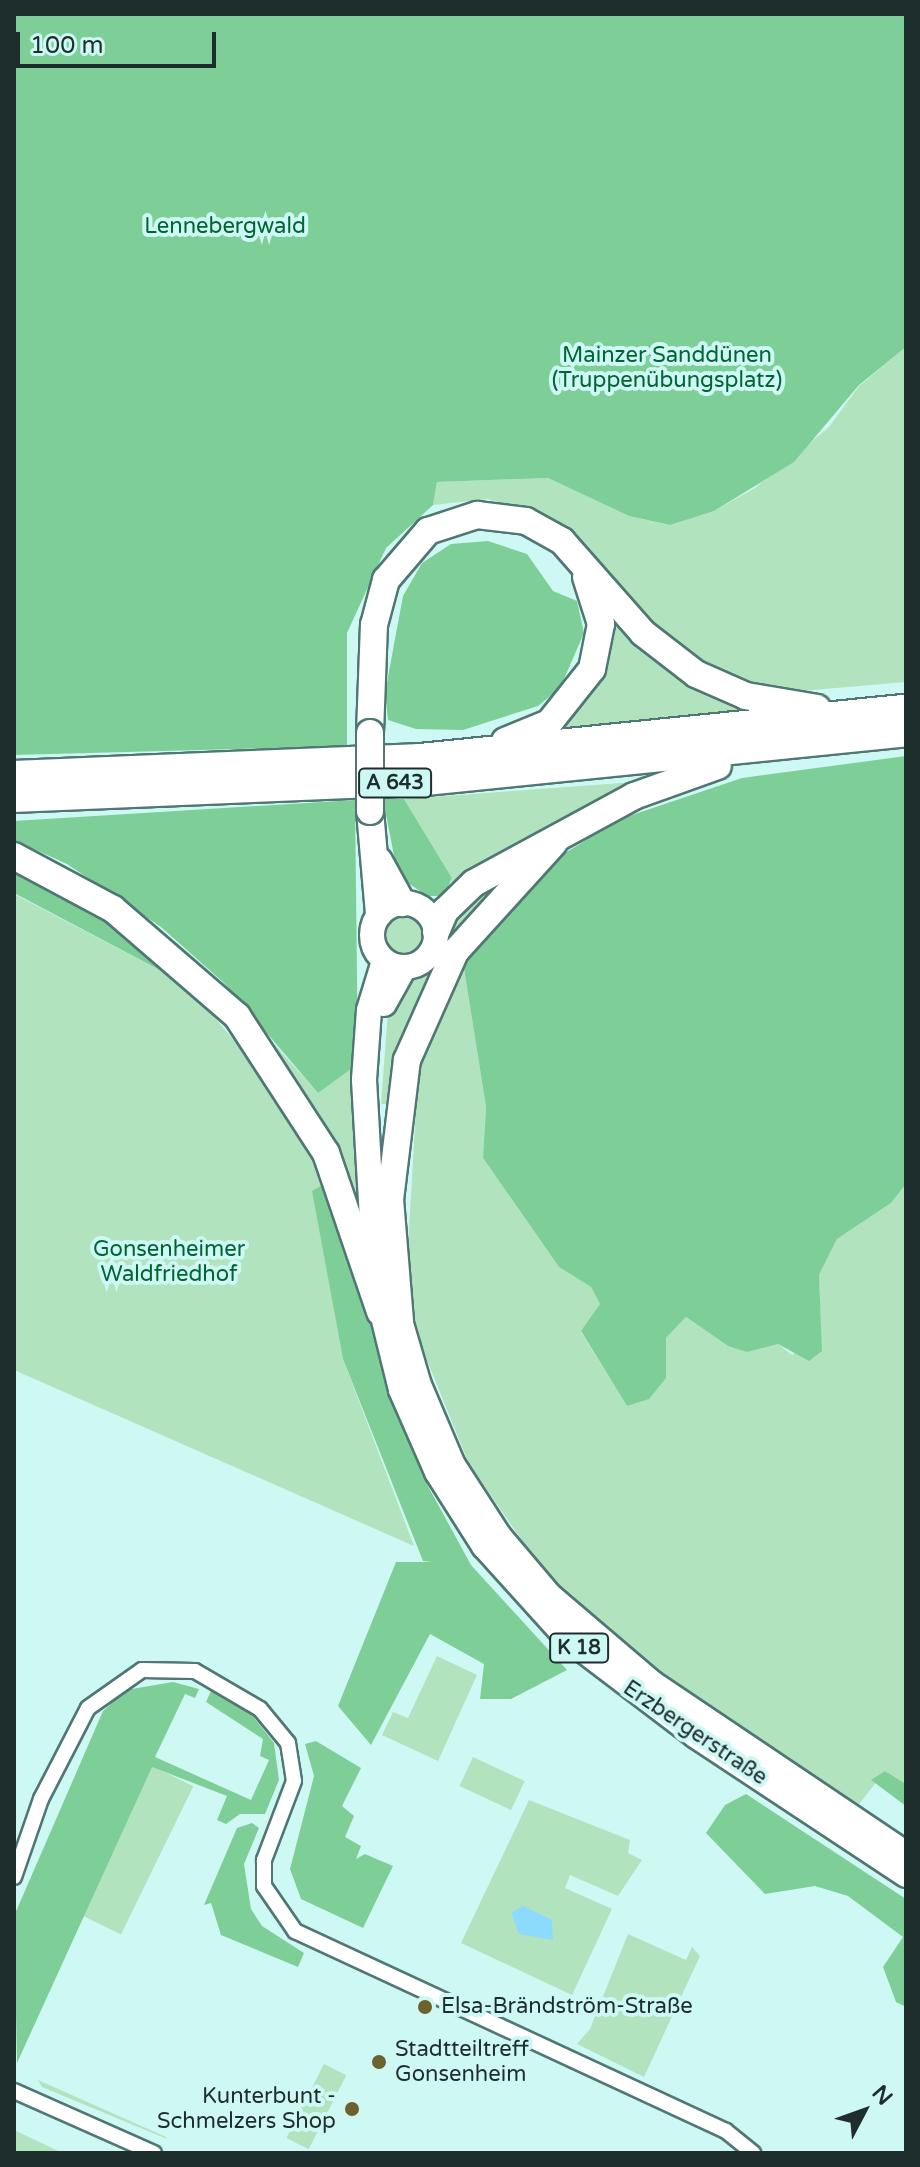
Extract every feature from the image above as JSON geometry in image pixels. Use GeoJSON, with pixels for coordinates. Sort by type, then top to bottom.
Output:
{"type":"FeatureCollection","features":[{"type":"Feature","properties":{"kind":"highway"},"geometry":{"type":"LineString","coordinates":[[390,908],[370,811],[370,733],[377,606],[405,552],[428,531],[477,515],[526,521],[562,541],[643,633],[696,674],[776,703],[868,713]]}},
{"type":"Feature","properties":{"kind":"highway"},"geometry":{"type":"LineString","coordinates":[[478,752],[549,723],[592,669],[598,606],[562,541]]}},
{"type":"Feature","properties":{"kind":"highway","name":"A 643"},"geometry":{"type":"LineString","coordinates":[[14,774],[478,752],[906,708]]}},
{"type":"Feature","properties":{"kind":"highway","name":"A 643"},"geometry":{"type":"LineString","coordinates":[[14,799],[426,782],[776,750],[906,733]]}},
{"type":"Feature","properties":{"kind":"highway"},"geometry":{"type":"LineString","coordinates":[[436,932],[462,891],[659,786],[776,750]]}},
{"type":"Feature","properties":{"kind":"highway"},"geometry":{"type":"LineString","coordinates":[[390,1316],[390,1200],[407,1060],[455,952],[554,843]]}},
{"type":"Feature","properties":{"kind":"highway"},"geometry":{"type":"LineString","coordinates":[[14,856],[124,917],[237,1016],[326,1153],[390,1316]]}},
{"type":"Feature","properties":{"kind":"main road"},"geometry":{"type":"LineString","coordinates":[[390,1316],[364,1080],[369,1010],[394,965],[431,953],[436,932],[428,914],[390,908],[372,944],[394,965]]}},
{"type":"Feature","properties":{"kind":"main road","name":"Erzbergerstraße"},"geometry":{"type":"LineString","coordinates":[[390,1316],[453,1465],[499,1536],[549,1595],[652,1683],[906,1854]]}},
{"type":"Feature","properties":{"kind":"main road","name":"Erzbergerstraße"},"geometry":{"type":"LineString","coordinates":[[390,1316],[401,1390],[437,1472],[484,1546],[536,1607],[642,1698],[906,1875]]}},
{"type":"Feature","properties":{"kind":"street"},"geometry":{"type":"LineString","coordinates":[[14,1877],[41,1799],[88,1708],[142,1670],[195,1671],[260,1709],[288,1743],[294,1781],[264,1860],[264,1886],[295,1931],[726,2131],[753,2153]]}},
{"type":"Feature","properties":{"kind":"street"},"geometry":{"type":"LineString","coordinates":[[14,2091],[154,2153]]}},
{"type":"Feature","properties":{"kind":"green space","name":"Lennebergwald"},"geometry":{"type":"Polygon","coordinates":[[[14,14],[906,14],[906,347],[859,385],[794,462],[714,511],[670,525],[629,516],[548,478],[437,482],[433,505],[386,548],[347,633],[347,746],[14,755],[14,14]]]}},
{"type":"Feature","properties":{"kind":"green space","name":"Mainzer Sanddünen (Truppenübungsplatz)"},"geometry":{"type":"Polygon","coordinates":[[[906,347],[906,682],[789,692],[739,682],[672,644],[556,520],[488,499],[433,505],[437,482],[548,478],[629,516],[669,525],[714,511],[755,488],[829,427],[859,386],[906,347]]]}},
{"type":"Feature","properties":{"kind":"green space"},"geometry":{"type":"Polygon","coordinates":[[[488,541],[527,554],[553,591],[577,601],[584,633],[560,688],[538,706],[463,730],[416,729],[388,720],[385,693],[403,596],[422,563],[451,544],[488,541]]]}},
{"type":"Feature","properties":{"kind":"green space"},"geometry":{"type":"Polygon","coordinates":[[[608,615],[690,684],[764,711],[555,730],[588,696],[603,666],[608,615]]]}},
{"type":"Feature","properties":{"kind":"green space"},"geometry":{"type":"Polygon","coordinates":[[[906,756],[906,1184],[891,1203],[837,1239],[819,1275],[822,1351],[809,1361],[778,1344],[747,1352],[728,1346],[686,1317],[666,1338],[666,1378],[649,1399],[627,1406],[581,1331],[600,1304],[591,1287],[559,1267],[483,1158],[486,1107],[463,962],[557,858],[620,819],[742,778],[906,756]]]}},
{"type":"Feature","properties":{"kind":"green space"},"geometry":{"type":"Polygon","coordinates":[[[649,781],[449,891],[452,878],[404,799],[649,781]]]}},
{"type":"Feature","properties":{"kind":"green space"},"geometry":{"type":"Polygon","coordinates":[[[383,799],[404,799],[452,878],[444,896],[427,896],[398,876],[383,799]]]}},
{"type":"Feature","properties":{"kind":"green space"},"geometry":{"type":"Polygon","coordinates":[[[355,800],[358,1064],[318,1093],[224,983],[161,927],[67,864],[14,840],[14,821],[355,800]]]}},
{"type":"Feature","properties":{"kind":"green space"},"geometry":{"type":"Polygon","coordinates":[[[14,869],[118,922],[186,984],[14,893],[14,869]]]}},
{"type":"Feature","properties":{"kind":"green space"},"geometry":{"type":"Polygon","coordinates":[[[497,884],[459,931],[389,1104],[381,1104],[388,1012],[407,978],[437,959],[456,906],[497,884]]]}},
{"type":"Feature","properties":{"kind":"green space","name":"Gonsenheimer Waldfriedhof"},"geometry":{"type":"Polygon","coordinates":[[[14,894],[186,984],[274,1087],[306,1138],[324,1184],[313,1192],[343,1359],[414,1546],[14,1370],[14,894]]]}},
{"type":"Feature","properties":{"kind":"green space"},"geometry":{"type":"Polygon","coordinates":[[[403,914],[418,920],[424,935],[418,950],[403,956],[388,950],[382,935],[388,920],[403,914]]]}},
{"type":"Feature","properties":{"kind":"green space"},"geometry":{"type":"Polygon","coordinates":[[[463,962],[486,1107],[483,1158],[559,1267],[591,1287],[600,1304],[581,1332],[627,1406],[666,1378],[666,1338],[686,1317],[728,1346],[747,1351],[778,1344],[792,1355],[821,1331],[819,1275],[837,1239],[891,1203],[906,1184],[906,1784],[885,1771],[856,1808],[674,1688],[548,1578],[469,1464],[416,1333],[407,1264],[419,1058],[463,962]]]}},
{"type":"Feature","properties":{"kind":"green space"},"geometry":{"type":"Polygon","coordinates":[[[274,1044],[318,1093],[358,1064],[363,1204],[274,1044]]]}},
{"type":"Feature","properties":{"kind":"green space"},"geometry":{"type":"Polygon","coordinates":[[[324,1184],[368,1306],[389,1393],[429,1488],[471,1565],[567,1670],[511,1699],[480,1699],[484,1664],[430,1634],[371,1745],[338,1706],[396,1562],[432,1562],[423,1561],[343,1359],[312,1191],[324,1184]]]}},
{"type":"Feature","properties":{"kind":"green space"},"geometry":{"type":"Polygon","coordinates":[[[437,1656],[477,1675],[438,1761],[382,1735],[393,1712],[408,1718],[437,1656]]]}},
{"type":"Feature","properties":{"kind":"green space"},"geometry":{"type":"Polygon","coordinates":[[[173,1682],[199,1689],[195,1698],[185,1694],[155,1757],[251,1800],[269,1760],[260,1756],[263,1739],[206,1702],[211,1691],[252,1715],[274,1743],[279,1780],[265,1814],[240,1814],[226,1824],[217,1820],[227,1796],[152,1767],[17,2063],[14,1916],[103,1711],[126,1690],[173,1682]]]}},
{"type":"Feature","properties":{"kind":"green space"},"geometry":{"type":"Polygon","coordinates":[[[316,1741],[361,1768],[342,1806],[354,1816],[345,1837],[361,1846],[356,1859],[365,1854],[393,1866],[363,1928],[301,1899],[290,1869],[314,1776],[305,1744],[316,1741]]]}},
{"type":"Feature","properties":{"kind":"green space"},"geometry":{"type":"Polygon","coordinates":[[[473,1757],[525,1781],[511,1810],[459,1786],[473,1757]]]}},
{"type":"Feature","properties":{"kind":"green space"},"geometry":{"type":"Polygon","coordinates":[[[152,1766],[193,1786],[121,1934],[80,1914],[152,1766]]]}},
{"type":"Feature","properties":{"kind":"green space"},"geometry":{"type":"Polygon","coordinates":[[[885,1771],[906,1784],[906,1806],[871,1780],[885,1771]]]}},
{"type":"Feature","properties":{"kind":"green space"},"geometry":{"type":"Polygon","coordinates":[[[746,1794],[906,1899],[906,2007],[896,2002],[883,1967],[903,1937],[848,1896],[815,1886],[765,1894],[706,1833],[725,1805],[746,1794]]]}},
{"type":"Feature","properties":{"kind":"green space"},"geometry":{"type":"Polygon","coordinates":[[[529,1800],[630,1840],[628,1853],[642,1860],[618,1896],[570,1875],[565,1888],[612,1909],[572,1995],[461,1943],[529,1800]]]}},
{"type":"Feature","properties":{"kind":"green space"},"geometry":{"type":"Polygon","coordinates":[[[252,1823],[259,1828],[244,1864],[251,1909],[262,1926],[304,1953],[298,1967],[221,1935],[211,1903],[204,1905],[237,1828],[252,1823]]]}},
{"type":"Feature","properties":{"kind":"green space"},"geometry":{"type":"Polygon","coordinates":[[[628,1934],[686,1960],[692,1947],[700,1956],[644,2077],[577,2044],[590,2029],[628,1934]]]}},
{"type":"Feature","properties":{"kind":"green space"},"geometry":{"type":"Polygon","coordinates":[[[324,2064],[346,2075],[309,2149],[286,2138],[324,2064]]]}},
{"type":"Feature","properties":{"kind":"green space"},"geometry":{"type":"Polygon","coordinates":[[[38,2080],[166,2137],[167,2139],[42,2087],[38,2080]]]}},
{"type":"Feature","properties":{"kind":"green space"},"geometry":{"type":"Polygon","coordinates":[[[14,2130],[50,2147],[62,2153],[14,2153],[14,2130]]]}},
{"type":"Feature","properties":{"kind":"water"},"geometry":{"type":"Polygon","coordinates":[[[523,1906],[552,1920],[553,1940],[519,1934],[511,1913],[523,1906]]]}},
{"type":"Feature","properties":{"kind":"place","name":"Elsa-Brändström-Straße"},"geometry":{"type":"Point","coordinates":[425,2007]}},
{"type":"Feature","properties":{"kind":"place","name":"Stadtteiltreff Gonsenheim"},"geometry":{"type":"Point","coordinates":[379,2062]}},
{"type":"Feature","properties":{"kind":"place","name":"Kunterbunt - Schmelzers Shop"},"geometry":{"type":"Point","coordinates":[352,2109]}}]}
